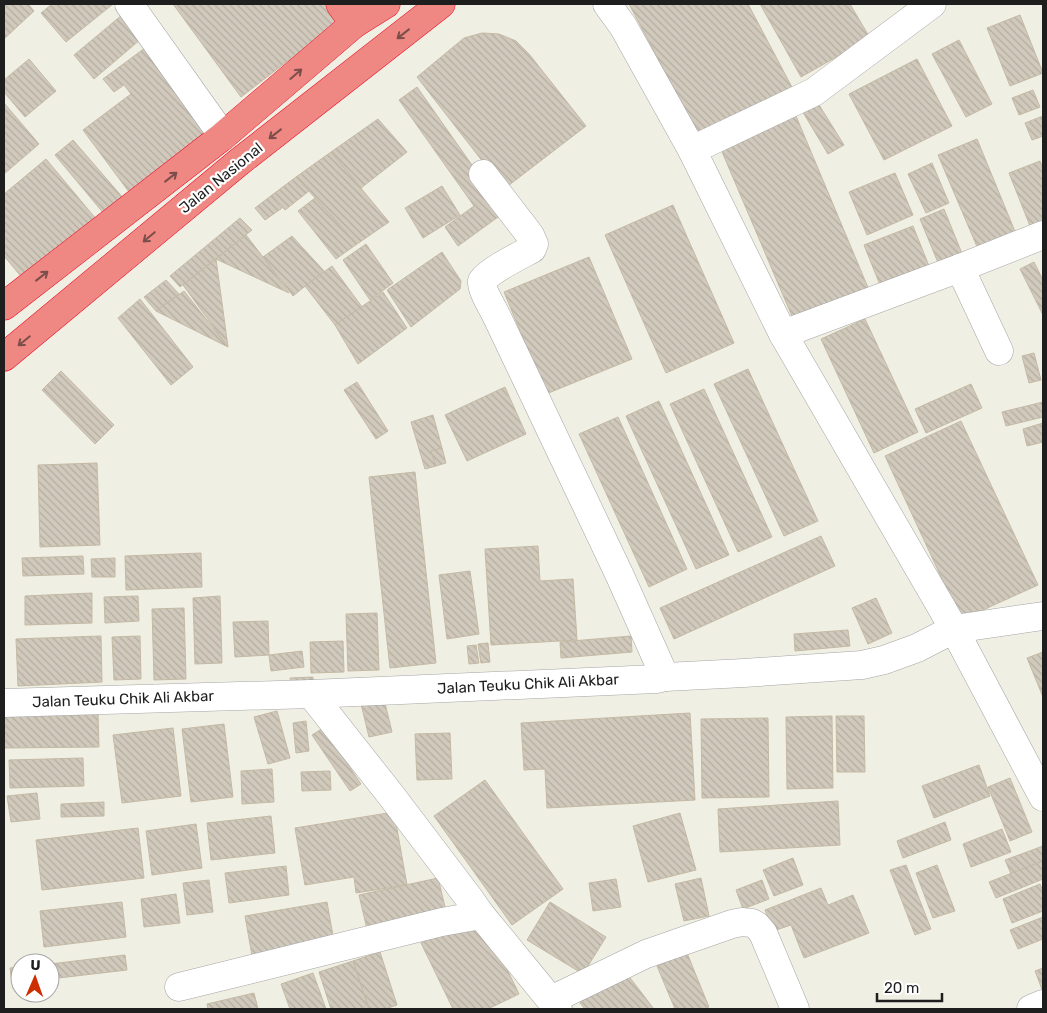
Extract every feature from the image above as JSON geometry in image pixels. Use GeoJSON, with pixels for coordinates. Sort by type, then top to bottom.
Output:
{"type":"FeatureCollection","features":[{"type":"Feature","properties":{"kind":"highway","name":"Jalan Nasional"},"geometry":{"type":"LineString","coordinates":[[4,306],[223,136],[347,14],[386,4]]}},
{"type":"Feature","properties":{"kind":"highway","name":"Jalan Nasional"},"geometry":{"type":"LineString","coordinates":[[4,357],[239,162],[442,4]]}},
{"type":"Feature","properties":{"kind":"street"},"geometry":{"type":"LineString","coordinates":[[129,4],[223,136]]}},
{"type":"Feature","properties":{"kind":"street"},"geometry":{"type":"LineString","coordinates":[[606,4],[623,26],[692,150],[783,334],[954,629],[1043,797]]}},
{"type":"Feature","properties":{"kind":"street"},"geometry":{"type":"LineString","coordinates":[[692,150],[814,92],[932,4]]}},
{"type":"Feature","properties":{"kind":"street"},"geometry":{"type":"LineString","coordinates":[[483,174],[530,235],[534,244],[532,249],[511,260],[486,277],[482,281],[482,288],[502,326],[620,576],[665,677]]}},
{"type":"Feature","properties":{"kind":"street"},"geometry":{"type":"LineString","coordinates":[[783,334],[1043,235]]}},
{"type":"Feature","properties":{"kind":"street"},"geometry":{"type":"LineString","coordinates":[[960,268],[999,351]]}},
{"type":"Feature","properties":{"kind":"street","name":"Jalan Teuku Chik Ali Akbar"},"geometry":{"type":"LineString","coordinates":[[4,702],[310,694],[646,679],[862,665],[884,660],[917,648],[954,629],[1043,616]]}},
{"type":"Feature","properties":{"kind":"street"},"geometry":{"type":"LineString","coordinates":[[310,694],[424,838],[481,916],[554,1004],[646,954],[732,924],[747,922],[757,926],[763,933],[795,1009]]}},
{"type":"Feature","properties":{"kind":"street"},"geometry":{"type":"LineString","coordinates":[[179,987],[442,922],[481,916]]}},
{"type":"Feature","properties":{"kind":"street"},"geometry":{"type":"LineString","coordinates":[[1031,1009],[1043,1004]]}},
{"type":"Feature","properties":{"kind":"building"},"geometry":{"type":"Polygon","coordinates":[[[4,4],[28,4],[34,11],[4,39],[4,4]]]}},
{"type":"Feature","properties":{"kind":"building"},"geometry":{"type":"Polygon","coordinates":[[[52,4],[113,4],[66,42],[41,13],[52,4]]]}},
{"type":"Feature","properties":{"kind":"building"},"geometry":{"type":"Polygon","coordinates":[[[173,4],[332,4],[342,19],[241,97],[173,4]]]}},
{"type":"Feature","properties":{"kind":"building"},"geometry":{"type":"Polygon","coordinates":[[[629,4],[748,4],[794,91],[701,140],[629,4]]]}},
{"type":"Feature","properties":{"kind":"building"},"geometry":{"type":"Polygon","coordinates":[[[760,4],[850,4],[870,38],[801,77],[760,4]]]}},
{"type":"Feature","properties":{"kind":"building"},"geometry":{"type":"Polygon","coordinates":[[[128,10],[148,33],[94,79],[74,55],[128,10]]]}},
{"type":"Feature","properties":{"kind":"building"},"geometry":{"type":"Polygon","coordinates":[[[1020,15],[1043,73],[1010,86],[987,28],[1020,15]]]}},
{"type":"Feature","properties":{"kind":"building"},"geometry":{"type":"Polygon","coordinates":[[[482,33],[499,34],[516,41],[529,54],[586,126],[504,189],[417,77],[464,38],[482,33]]]}},
{"type":"Feature","properties":{"kind":"building"},"geometry":{"type":"Polygon","coordinates":[[[959,40],[992,104],[966,117],[932,54],[959,40]]]}},
{"type":"Feature","properties":{"kind":"building"},"geometry":{"type":"Polygon","coordinates":[[[149,45],[215,134],[132,196],[83,130],[131,94],[124,85],[114,92],[103,79],[149,45]]]}},
{"type":"Feature","properties":{"kind":"building"},"geometry":{"type":"Polygon","coordinates":[[[29,59],[56,91],[25,117],[4,92],[4,80],[29,59]]]}},
{"type":"Feature","properties":{"kind":"building"},"geometry":{"type":"Polygon","coordinates":[[[917,59],[952,126],[884,160],[849,94],[917,59]]]}},
{"type":"Feature","properties":{"kind":"building"},"geometry":{"type":"Polygon","coordinates":[[[417,87],[505,212],[458,246],[445,227],[474,206],[399,100],[417,87]]]}},
{"type":"Feature","properties":{"kind":"building"},"geometry":{"type":"Polygon","coordinates":[[[1033,90],[1040,107],[1019,115],[1012,98],[1033,90]]]}},
{"type":"Feature","properties":{"kind":"building"},"geometry":{"type":"Polygon","coordinates":[[[816,100],[844,145],[828,154],[801,109],[816,100]]]}},
{"type":"Feature","properties":{"kind":"building"},"geometry":{"type":"Polygon","coordinates":[[[4,103],[39,144],[4,174],[4,103]]]}},
{"type":"Feature","properties":{"kind":"building"},"geometry":{"type":"Polygon","coordinates":[[[796,116],[869,290],[794,321],[720,147],[796,116]]]}},
{"type":"Feature","properties":{"kind":"building"},"geometry":{"type":"Polygon","coordinates":[[[1043,116],[1043,136],[1032,140],[1025,123],[1043,116]]]}},
{"type":"Feature","properties":{"kind":"building"},"geometry":{"type":"Polygon","coordinates":[[[378,119],[407,152],[361,188],[331,152],[378,119]]]}},
{"type":"Feature","properties":{"kind":"building"},"geometry":{"type":"Polygon","coordinates":[[[977,139],[1016,234],[978,249],[938,155],[977,139]]]}},
{"type":"Feature","properties":{"kind":"building"},"geometry":{"type":"Polygon","coordinates":[[[73,140],[124,199],[105,215],[55,155],[73,140]]]}},
{"type":"Feature","properties":{"kind":"building"},"geometry":{"type":"Polygon","coordinates":[[[331,152],[389,222],[357,244],[296,177],[331,152]]]}},
{"type":"Feature","properties":{"kind":"building"},"geometry":{"type":"Polygon","coordinates":[[[46,159],[97,220],[24,280],[4,256],[4,194],[46,159]]]}},
{"type":"Feature","properties":{"kind":"building"},"geometry":{"type":"Polygon","coordinates":[[[1040,161],[1043,169],[1043,221],[1030,226],[1009,173],[1040,161]]]}},
{"type":"Feature","properties":{"kind":"building"},"geometry":{"type":"Polygon","coordinates":[[[932,163],[949,203],[926,213],[908,174],[932,163]]]}},
{"type":"Feature","properties":{"kind":"building"},"geometry":{"type":"Polygon","coordinates":[[[895,173],[913,215],[867,235],[849,192],[895,173]]]}},
{"type":"Feature","properties":{"kind":"building"},"geometry":{"type":"Polygon","coordinates":[[[296,177],[309,191],[285,210],[272,195],[296,177]]]}},
{"type":"Feature","properties":{"kind":"building"},"geometry":{"type":"Polygon","coordinates":[[[442,186],[460,215],[423,238],[405,208],[442,186]]]}},
{"type":"Feature","properties":{"kind":"building"},"geometry":{"type":"Polygon","coordinates":[[[272,195],[282,208],[265,220],[255,208],[272,195]]]}},
{"type":"Feature","properties":{"kind":"building"},"geometry":{"type":"Polygon","coordinates":[[[315,198],[357,244],[336,259],[298,211],[315,198]]]}},
{"type":"Feature","properties":{"kind":"building"},"geometry":{"type":"Polygon","coordinates":[[[673,205],[734,343],[666,373],[605,235],[673,205]]]}},
{"type":"Feature","properties":{"kind":"building"},"geometry":{"type":"Polygon","coordinates":[[[944,209],[963,256],[939,265],[920,219],[944,209]]]}},
{"type":"Feature","properties":{"kind":"building"},"geometry":{"type":"Polygon","coordinates":[[[240,218],[252,230],[180,287],[170,276],[240,218]]]}},
{"type":"Feature","properties":{"kind":"building"},"geometry":{"type":"Polygon","coordinates":[[[913,226],[931,271],[882,290],[864,245],[913,226]]]}},
{"type":"Feature","properties":{"kind":"building"},"geometry":{"type":"Polygon","coordinates":[[[246,235],[263,257],[289,293],[216,259],[246,235]]]}},
{"type":"Feature","properties":{"kind":"building"},"geometry":{"type":"Polygon","coordinates":[[[292,236],[324,271],[293,296],[263,257],[292,236]]]}},
{"type":"Feature","properties":{"kind":"building"},"geometry":{"type":"Polygon","coordinates":[[[366,244],[393,283],[370,300],[343,260],[366,244]]]}},
{"type":"Feature","properties":{"kind":"building"},"geometry":{"type":"Polygon","coordinates":[[[442,252],[461,281],[460,289],[411,327],[387,290],[442,252]]]}},
{"type":"Feature","properties":{"kind":"building"},"geometry":{"type":"Polygon","coordinates":[[[589,257],[632,359],[546,394],[504,292],[589,257]]]}},
{"type":"Feature","properties":{"kind":"building"},"geometry":{"type":"Polygon","coordinates":[[[216,259],[228,347],[183,285],[216,259]]]}},
{"type":"Feature","properties":{"kind":"building"},"geometry":{"type":"Polygon","coordinates":[[[1034,262],[1043,280],[1043,315],[1020,269],[1034,262]]]}},
{"type":"Feature","properties":{"kind":"building"},"geometry":{"type":"Polygon","coordinates":[[[332,266],[362,307],[335,325],[305,286],[332,266]]]}},
{"type":"Feature","properties":{"kind":"building"},"geometry":{"type":"Polygon","coordinates":[[[166,280],[179,294],[156,311],[144,297],[166,280]]]}},
{"type":"Feature","properties":{"kind":"building"},"geometry":{"type":"Polygon","coordinates":[[[184,291],[228,347],[156,311],[184,291]]]}},
{"type":"Feature","properties":{"kind":"building"},"geometry":{"type":"Polygon","coordinates":[[[383,292],[407,328],[358,364],[335,325],[383,292]]]}},
{"type":"Feature","properties":{"kind":"building"},"geometry":{"type":"Polygon","coordinates":[[[140,299],[193,367],[171,385],[118,318],[140,299]]]}},
{"type":"Feature","properties":{"kind":"building"},"geometry":{"type":"Polygon","coordinates":[[[865,319],[918,432],[874,453],[821,339],[865,319]]]}},
{"type":"Feature","properties":{"kind":"building"},"geometry":{"type":"Polygon","coordinates":[[[1034,353],[1041,380],[1029,383],[1022,356],[1034,353]]]}},
{"type":"Feature","properties":{"kind":"building"},"geometry":{"type":"Polygon","coordinates":[[[748,369],[818,521],[784,536],[714,384],[748,369]]]}},
{"type":"Feature","properties":{"kind":"building"},"geometry":{"type":"Polygon","coordinates":[[[61,371],[114,425],[95,444],[42,390],[61,371]]]}},
{"type":"Feature","properties":{"kind":"building"},"geometry":{"type":"Polygon","coordinates":[[[357,382],[388,431],[376,439],[344,390],[357,382]]]}},
{"type":"Feature","properties":{"kind":"building"},"geometry":{"type":"Polygon","coordinates":[[[971,384],[982,408],[926,433],[915,409],[971,384]]]}},
{"type":"Feature","properties":{"kind":"building"},"geometry":{"type":"Polygon","coordinates":[[[505,387],[526,434],[467,461],[445,415],[505,387]]]}},
{"type":"Feature","properties":{"kind":"building"},"geometry":{"type":"Polygon","coordinates":[[[704,389],[772,537],[738,552],[670,404],[704,389]]]}},
{"type":"Feature","properties":{"kind":"building"},"geometry":{"type":"Polygon","coordinates":[[[659,401],[729,555],[696,569],[626,416],[659,401]]]}},
{"type":"Feature","properties":{"kind":"building"},"geometry":{"type":"Polygon","coordinates":[[[1043,402],[1043,417],[1006,426],[1002,412],[1043,402]]]}},
{"type":"Feature","properties":{"kind":"building"},"geometry":{"type":"Polygon","coordinates":[[[433,415],[442,448],[431,451],[436,466],[425,469],[411,422],[433,415]]]}},
{"type":"Feature","properties":{"kind":"building"},"geometry":{"type":"Polygon","coordinates":[[[618,417],[687,569],[649,587],[579,434],[618,417]]]}},
{"type":"Feature","properties":{"kind":"building"},"geometry":{"type":"Polygon","coordinates":[[[961,421],[1038,585],[961,620],[885,456],[961,421]]]}},
{"type":"Feature","properties":{"kind":"building"},"geometry":{"type":"Polygon","coordinates":[[[1043,423],[1043,442],[1027,446],[1023,429],[1043,423]]]}},
{"type":"Feature","properties":{"kind":"building"},"geometry":{"type":"Polygon","coordinates":[[[442,448],[446,463],[436,466],[431,451],[442,448]]]}},
{"type":"Feature","properties":{"kind":"building"},"geometry":{"type":"Polygon","coordinates":[[[97,463],[100,545],[40,547],[38,465],[97,463]]]}},
{"type":"Feature","properties":{"kind":"building"},"geometry":{"type":"Polygon","coordinates":[[[415,472],[436,663],[390,668],[369,477],[415,472]]]}},
{"type":"Feature","properties":{"kind":"building"},"geometry":{"type":"Polygon","coordinates":[[[821,536],[835,566],[674,639],[660,608],[821,536]]]}},
{"type":"Feature","properties":{"kind":"building"},"geometry":{"type":"Polygon","coordinates":[[[538,546],[540,581],[573,579],[577,640],[491,645],[485,549],[538,546]]]}},
{"type":"Feature","properties":{"kind":"building"},"geometry":{"type":"Polygon","coordinates":[[[201,553],[202,587],[126,590],[125,556],[201,553]]]}},
{"type":"Feature","properties":{"kind":"building"},"geometry":{"type":"Polygon","coordinates":[[[83,556],[84,574],[23,576],[22,558],[83,556]]]}},
{"type":"Feature","properties":{"kind":"building"},"geometry":{"type":"Polygon","coordinates":[[[115,558],[115,577],[92,577],[91,559],[115,558]]]}},
{"type":"Feature","properties":{"kind":"building"},"geometry":{"type":"Polygon","coordinates":[[[470,571],[479,634],[447,639],[439,575],[470,571]]]}},
{"type":"Feature","properties":{"kind":"building"},"geometry":{"type":"Polygon","coordinates":[[[92,593],[92,623],[25,625],[25,596],[92,593]]]}},
{"type":"Feature","properties":{"kind":"building"},"geometry":{"type":"Polygon","coordinates":[[[138,596],[139,621],[105,623],[104,597],[138,596]]]}},
{"type":"Feature","properties":{"kind":"building"},"geometry":{"type":"Polygon","coordinates":[[[220,596],[222,663],[195,664],[193,598],[220,596]]]}},
{"type":"Feature","properties":{"kind":"building"},"geometry":{"type":"Polygon","coordinates":[[[876,598],[892,633],[868,644],[852,608],[876,598]]]}},
{"type":"Feature","properties":{"kind":"building"},"geometry":{"type":"Polygon","coordinates":[[[184,608],[186,679],[154,680],[152,609],[184,608]]]}},
{"type":"Feature","properties":{"kind":"building"},"geometry":{"type":"Polygon","coordinates":[[[377,613],[379,670],[348,671],[346,614],[377,613]]]}},
{"type":"Feature","properties":{"kind":"building"},"geometry":{"type":"Polygon","coordinates":[[[268,621],[269,655],[235,657],[233,622],[268,621]]]}},
{"type":"Feature","properties":{"kind":"building"},"geometry":{"type":"Polygon","coordinates":[[[848,630],[850,646],[795,651],[794,634],[848,630]]]}},
{"type":"Feature","properties":{"kind":"building"},"geometry":{"type":"Polygon","coordinates":[[[101,636],[102,682],[18,686],[16,639],[101,636]]]}},
{"type":"Feature","properties":{"kind":"building"},"geometry":{"type":"Polygon","coordinates":[[[140,636],[141,679],[114,680],[112,637],[140,636]]]}},
{"type":"Feature","properties":{"kind":"building"},"geometry":{"type":"Polygon","coordinates":[[[631,636],[632,652],[561,658],[560,642],[631,636]]]}},
{"type":"Feature","properties":{"kind":"building"},"geometry":{"type":"Polygon","coordinates":[[[343,641],[344,672],[311,673],[310,642],[343,641]]]}},
{"type":"Feature","properties":{"kind":"building"},"geometry":{"type":"Polygon","coordinates":[[[488,643],[490,662],[481,663],[478,644],[488,643]]]}},
{"type":"Feature","properties":{"kind":"building"},"geometry":{"type":"Polygon","coordinates":[[[476,645],[479,663],[469,664],[467,646],[476,645]]]}},
{"type":"Feature","properties":{"kind":"building"},"geometry":{"type":"Polygon","coordinates":[[[302,651],[304,667],[271,671],[269,655],[302,651]]]}},
{"type":"Feature","properties":{"kind":"building"},"geometry":{"type":"Polygon","coordinates":[[[1043,652],[1043,697],[1027,658],[1043,652]]]}},
{"type":"Feature","properties":{"kind":"building"},"geometry":{"type":"Polygon","coordinates":[[[313,677],[313,684],[291,685],[290,678],[313,677]]]}},
{"type":"Feature","properties":{"kind":"building"},"geometry":{"type":"Polygon","coordinates":[[[384,699],[392,732],[369,737],[361,704],[384,699]]]}},
{"type":"Feature","properties":{"kind":"building"},"geometry":{"type":"Polygon","coordinates":[[[277,711],[290,758],[268,764],[254,717],[277,711]]]}},
{"type":"Feature","properties":{"kind":"building"},"geometry":{"type":"Polygon","coordinates":[[[98,713],[99,747],[4,748],[4,714],[98,713]]]}},
{"type":"Feature","properties":{"kind":"building"},"geometry":{"type":"Polygon","coordinates":[[[690,713],[695,800],[547,808],[545,769],[524,770],[521,723],[690,713]]]}},
{"type":"Feature","properties":{"kind":"building"},"geometry":{"type":"Polygon","coordinates":[[[832,716],[833,788],[787,789],[786,717],[832,716]]]}},
{"type":"Feature","properties":{"kind":"building"},"geometry":{"type":"Polygon","coordinates":[[[836,716],[864,716],[865,772],[837,772],[836,716]]]}},
{"type":"Feature","properties":{"kind":"building"},"geometry":{"type":"Polygon","coordinates":[[[768,718],[769,797],[702,798],[701,719],[768,718]]]}},
{"type":"Feature","properties":{"kind":"building"},"geometry":{"type":"Polygon","coordinates":[[[306,721],[309,751],[296,753],[293,723],[306,721]]]}},
{"type":"Feature","properties":{"kind":"building"},"geometry":{"type":"Polygon","coordinates":[[[224,724],[233,797],[191,802],[182,729],[224,724]]]}},
{"type":"Feature","properties":{"kind":"building"},"geometry":{"type":"Polygon","coordinates":[[[173,728],[181,796],[122,803],[113,735],[173,728]]]}},
{"type":"Feature","properties":{"kind":"building"},"geometry":{"type":"Polygon","coordinates":[[[323,728],[361,784],[350,791],[312,735],[323,728]]]}},
{"type":"Feature","properties":{"kind":"building"},"geometry":{"type":"Polygon","coordinates":[[[450,733],[452,779],[417,780],[415,734],[450,733]]]}},
{"type":"Feature","properties":{"kind":"building"},"geometry":{"type":"Polygon","coordinates":[[[83,758],[84,786],[10,788],[9,760],[83,758]]]}},
{"type":"Feature","properties":{"kind":"building"},"geometry":{"type":"Polygon","coordinates":[[[979,765],[990,796],[934,818],[922,786],[979,765]]]}},
{"type":"Feature","properties":{"kind":"building"},"geometry":{"type":"Polygon","coordinates":[[[272,769],[274,802],[242,804],[241,771],[272,769]]]}},
{"type":"Feature","properties":{"kind":"building"},"geometry":{"type":"Polygon","coordinates":[[[330,771],[331,790],[302,791],[301,772],[330,771]]]}},
{"type":"Feature","properties":{"kind":"building"},"geometry":{"type":"Polygon","coordinates":[[[1010,778],[1032,832],[1010,841],[988,787],[1010,778]]]}},
{"type":"Feature","properties":{"kind":"building"},"geometry":{"type":"Polygon","coordinates":[[[485,780],[563,889],[512,925],[434,816],[485,780]]]}},
{"type":"Feature","properties":{"kind":"building"},"geometry":{"type":"Polygon","coordinates":[[[37,793],[40,819],[11,822],[7,796],[37,793]]]}},
{"type":"Feature","properties":{"kind":"building"},"geometry":{"type":"Polygon","coordinates":[[[838,801],[840,845],[720,852],[718,809],[838,801]]]}},
{"type":"Feature","properties":{"kind":"building"},"geometry":{"type":"Polygon","coordinates":[[[104,802],[104,816],[61,817],[61,804],[104,802]]]}},
{"type":"Feature","properties":{"kind":"building"},"geometry":{"type":"Polygon","coordinates":[[[394,812],[407,885],[356,893],[354,877],[305,885],[295,828],[394,812]]]}},
{"type":"Feature","properties":{"kind":"building"},"geometry":{"type":"Polygon","coordinates":[[[680,813],[696,870],[648,882],[633,826],[680,813]]]}},
{"type":"Feature","properties":{"kind":"building"},"geometry":{"type":"Polygon","coordinates":[[[271,816],[275,853],[211,860],[207,823],[271,816]]]}},
{"type":"Feature","properties":{"kind":"building"},"geometry":{"type":"Polygon","coordinates":[[[945,822],[951,840],[903,858],[897,841],[945,822]]]}},
{"type":"Feature","properties":{"kind":"building"},"geometry":{"type":"Polygon","coordinates":[[[196,824],[202,868],[152,875],[146,831],[196,824]]]}},
{"type":"Feature","properties":{"kind":"building"},"geometry":{"type":"Polygon","coordinates":[[[138,828],[144,878],[42,890],[36,840],[138,828]]]}},
{"type":"Feature","properties":{"kind":"building"},"geometry":{"type":"Polygon","coordinates":[[[1002,829],[1011,852],[971,867],[963,844],[1002,829]]]}},
{"type":"Feature","properties":{"kind":"building"},"geometry":{"type":"Polygon","coordinates":[[[1043,846],[1043,861],[1011,874],[1005,860],[1043,846]]]}},
{"type":"Feature","properties":{"kind":"building"},"geometry":{"type":"Polygon","coordinates":[[[793,858],[803,885],[774,896],[763,870],[793,858]]]}},
{"type":"Feature","properties":{"kind":"building"},"geometry":{"type":"Polygon","coordinates":[[[1043,861],[1043,879],[996,898],[989,882],[1043,861]]]}},
{"type":"Feature","properties":{"kind":"building"},"geometry":{"type":"Polygon","coordinates":[[[906,865],[931,929],[915,935],[890,870],[906,865]]]}},
{"type":"Feature","properties":{"kind":"building"},"geometry":{"type":"Polygon","coordinates":[[[937,865],[955,911],[933,918],[916,873],[937,865]]]}},
{"type":"Feature","properties":{"kind":"building"},"geometry":{"type":"Polygon","coordinates":[[[286,866],[289,895],[229,903],[225,873],[286,866]]]}},
{"type":"Feature","properties":{"kind":"building"},"geometry":{"type":"Polygon","coordinates":[[[438,878],[446,911],[367,929],[359,895],[438,878]]]}},
{"type":"Feature","properties":{"kind":"building"},"geometry":{"type":"Polygon","coordinates":[[[701,878],[709,916],[684,921],[675,884],[701,878]]]}},
{"type":"Feature","properties":{"kind":"building"},"geometry":{"type":"Polygon","coordinates":[[[616,879],[621,907],[593,911],[589,883],[616,879]]]}},
{"type":"Feature","properties":{"kind":"building"},"geometry":{"type":"Polygon","coordinates":[[[209,880],[213,912],[187,915],[183,883],[209,880]]]}},
{"type":"Feature","properties":{"kind":"building"},"geometry":{"type":"Polygon","coordinates":[[[762,880],[769,899],[743,909],[736,890],[762,880]]]}},
{"type":"Feature","properties":{"kind":"building"},"geometry":{"type":"Polygon","coordinates":[[[1040,884],[1043,891],[1043,911],[1012,923],[1003,899],[1040,884]]]}},
{"type":"Feature","properties":{"kind":"building"},"geometry":{"type":"Polygon","coordinates":[[[821,888],[828,905],[853,895],[869,933],[804,958],[791,925],[773,931],[765,910],[821,888]]]}},
{"type":"Feature","properties":{"kind":"building"},"geometry":{"type":"Polygon","coordinates":[[[176,894],[180,923],[144,927],[141,899],[176,894]]]}},
{"type":"Feature","properties":{"kind":"building"},"geometry":{"type":"Polygon","coordinates":[[[122,902],[126,937],[44,947],[40,911],[122,902]]]}},
{"type":"Feature","properties":{"kind":"building"},"geometry":{"type":"Polygon","coordinates":[[[327,902],[335,947],[253,961],[245,916],[327,902]]]}},
{"type":"Feature","properties":{"kind":"building"},"geometry":{"type":"Polygon","coordinates":[[[550,902],[606,937],[583,974],[527,940],[550,902]]]}},
{"type":"Feature","properties":{"kind":"building"},"geometry":{"type":"Polygon","coordinates":[[[481,915],[519,994],[488,1009],[453,1009],[421,943],[481,915]]]}},
{"type":"Feature","properties":{"kind":"building"},"geometry":{"type":"Polygon","coordinates":[[[1043,917],[1043,939],[1018,949],[1010,930],[1043,917]]]}},
{"type":"Feature","properties":{"kind":"building"},"geometry":{"type":"Polygon","coordinates":[[[380,952],[397,1005],[385,1009],[369,1009],[353,961],[380,952]]]}},
{"type":"Feature","properties":{"kind":"building"},"geometry":{"type":"Polygon","coordinates":[[[687,953],[709,1007],[704,1009],[675,1009],[657,966],[687,953]]]}},
{"type":"Feature","properties":{"kind":"building"},"geometry":{"type":"Polygon","coordinates":[[[125,955],[127,970],[60,978],[60,963],[125,955]]]}},
{"type":"Feature","properties":{"kind":"building"},"geometry":{"type":"Polygon","coordinates":[[[353,961],[369,1009],[331,1009],[319,972],[353,961]]]}},
{"type":"Feature","properties":{"kind":"building"},"geometry":{"type":"Polygon","coordinates":[[[1043,968],[1043,992],[1035,971],[1043,968]]]}},
{"type":"Feature","properties":{"kind":"building"},"geometry":{"type":"Polygon","coordinates":[[[624,970],[654,1009],[585,1009],[580,1003],[624,970]]]}},
{"type":"Feature","properties":{"kind":"building"},"geometry":{"type":"Polygon","coordinates":[[[313,973],[326,1009],[290,1009],[281,984],[313,973]]]}},
{"type":"Feature","properties":{"kind":"building"},"geometry":{"type":"Polygon","coordinates":[[[254,993],[258,1009],[208,1009],[207,1004],[254,993]]]}}]}
